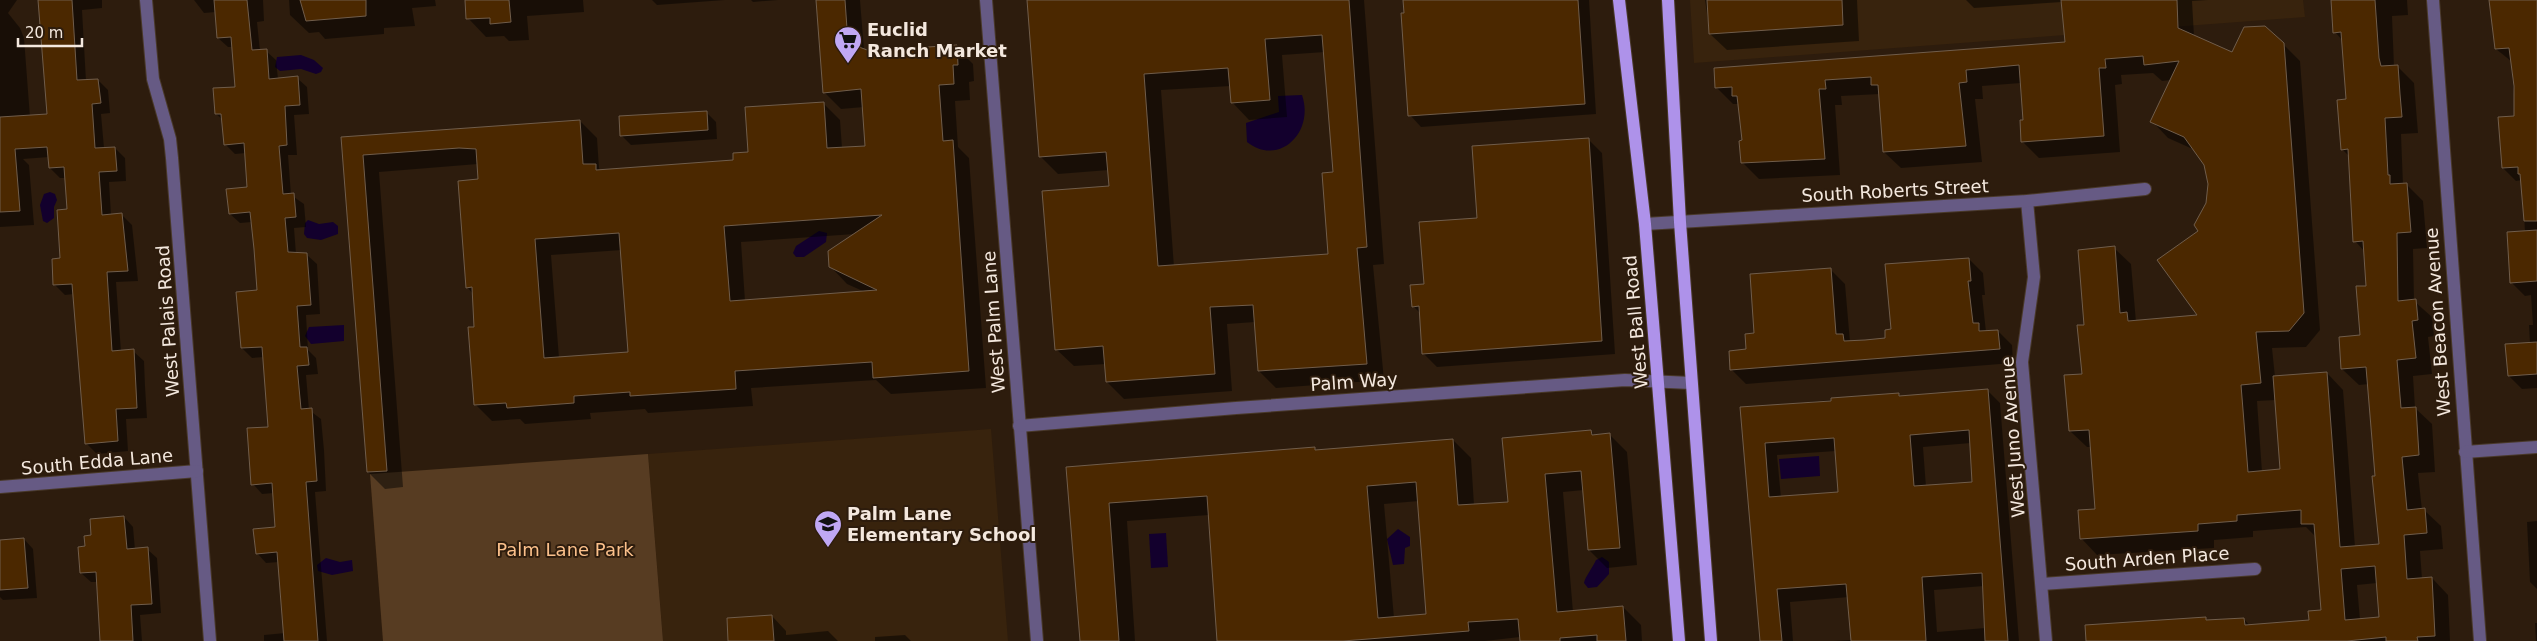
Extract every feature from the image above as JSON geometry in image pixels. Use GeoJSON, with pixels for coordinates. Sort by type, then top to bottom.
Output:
{"type":"FeatureCollection","features":[{"type":"Feature","properties":{"kind":"main road","name":"West Ball Road"},"geometry":{"type":"LineString","coordinates":[[1619,0],[1646,224],[1679,641]]}},
{"type":"Feature","properties":{"kind":"main road"},"geometry":{"type":"LineString","coordinates":[[1668,0],[1691,383],[1712,641]]}},
{"type":"Feature","properties":{"kind":"street","name":"West Palais Road"},"geometry":{"type":"LineString","coordinates":[[146,0],[153,79],[170,139],[172,158],[210,641]]}},
{"type":"Feature","properties":{"kind":"street","name":"West Palm Lane"},"geometry":{"type":"LineString","coordinates":[[986,0],[1037,641]]}},
{"type":"Feature","properties":{"kind":"street","name":"West Beacon Avenue"},"geometry":{"type":"LineString","coordinates":[[2433,0],[2480,641]]}},
{"type":"Feature","properties":{"kind":"street","name":"South Roberts Street"},"geometry":{"type":"LineString","coordinates":[[1646,224],[2027,201],[2146,189]]}},
{"type":"Feature","properties":{"kind":"street","name":"West Juno Avenue"},"geometry":{"type":"LineString","coordinates":[[2027,201],[2034,277],[2022,362],[2046,641]]}},
{"type":"Feature","properties":{"kind":"street","name":"Palm Way"},"geometry":{"type":"LineString","coordinates":[[1019,426],[1299,403],[1625,380],[1691,383]]}},
{"type":"Feature","properties":{"kind":"street"},"geometry":{"type":"LineString","coordinates":[[2465,452],[2537,447]]}},
{"type":"Feature","properties":{"kind":"street","name":"South Edda Lane"},"geometry":{"type":"LineString","coordinates":[[0,487],[197,472]]}},
{"type":"Feature","properties":{"kind":"street","name":"South Arden Place"},"geometry":{"type":"LineString","coordinates":[[2042,584],[2255,569]]}},
{"type":"Feature","properties":{"kind":"shaded area"},"geometry":{"type":"Polygon","coordinates":[[[1690,0],[2303,0],[2305,17],[1694,63],[1690,0]]]}},
{"type":"Feature","properties":{"kind":"shaded area"},"geometry":{"type":"Polygon","coordinates":[[[301,55],[314,60],[323,68],[321,72],[316,74],[301,69],[280,71],[275,67],[277,57],[301,55]]]}},
{"type":"Feature","properties":{"kind":"shaded area"},"geometry":{"type":"Polygon","coordinates":[[[1302,95],[1305,109],[1303,122],[1291,142],[1281,148],[1270,151],[1259,149],[1247,142],[1246,123],[1279,112],[1278,96],[1302,95]]]}},
{"type":"Feature","properties":{"kind":"shaded area"},"geometry":{"type":"Polygon","coordinates":[[[50,192],[55,194],[57,200],[54,207],[54,218],[47,223],[43,221],[40,205],[44,194],[50,192]]]}},
{"type":"Feature","properties":{"kind":"shaded area"},"geometry":{"type":"Polygon","coordinates":[[[308,220],[319,224],[333,222],[338,226],[338,234],[321,240],[307,238],[304,234],[305,223],[308,220]]]}},
{"type":"Feature","properties":{"kind":"shaded area"},"geometry":{"type":"Polygon","coordinates":[[[819,231],[827,233],[826,242],[804,257],[796,257],[793,253],[796,246],[819,231]]]}},
{"type":"Feature","properties":{"kind":"shaded area"},"geometry":{"type":"Polygon","coordinates":[[[344,325],[344,341],[311,344],[305,336],[309,327],[344,325]]]}},
{"type":"Feature","properties":{"kind":"shaded area","name":"Palm Lane Elementary School"},"geometry":{"type":"Polygon","coordinates":[[[991,429],[1008,641],[663,641],[648,454],[991,429]]]}},
{"type":"Feature","properties":{"kind":"shaded area"},"geometry":{"type":"Polygon","coordinates":[[[1819,456],[1820,476],[1781,479],[1779,459],[1819,456]]]}},
{"type":"Feature","properties":{"kind":"shaded area"},"geometry":{"type":"Polygon","coordinates":[[[1398,529],[1410,537],[1410,546],[1405,548],[1404,564],[1393,565],[1387,539],[1398,529]]]}},
{"type":"Feature","properties":{"kind":"shaded area"},"geometry":{"type":"Polygon","coordinates":[[[1166,533],[1168,567],[1151,568],[1149,534],[1166,533]]]}},
{"type":"Feature","properties":{"kind":"shaded area"},"geometry":{"type":"Polygon","coordinates":[[[1602,557],[1609,562],[1609,574],[1597,587],[1588,588],[1584,583],[1586,578],[1596,560],[1602,557]]]}},
{"type":"Feature","properties":{"kind":"shaded area"},"geometry":{"type":"Polygon","coordinates":[[[326,558],[340,562],[352,560],[353,571],[332,575],[318,571],[317,565],[326,558]]]}},
{"type":"Feature","properties":{"kind":"green space","name":"Palm Lane Park"},"geometry":{"type":"Polygon","coordinates":[[[648,454],[663,641],[383,641],[370,474],[648,454]]]}},
{"type":"Feature","properties":{"kind":"building"},"geometry":{"type":"Polygon","coordinates":[[[38,0],[72,0],[77,80],[98,79],[101,103],[92,104],[95,148],[115,147],[117,171],[99,172],[102,215],[122,213],[128,271],[107,272],[112,351],[134,349],[137,408],[116,409],[118,441],[85,444],[72,284],[53,285],[52,259],[60,258],[57,210],[67,209],[64,167],[49,168],[47,147],[15,149],[20,211],[0,212],[0,117],[47,114],[38,0]]]}},
{"type":"Feature","properties":{"kind":"building"},"geometry":{"type":"Polygon","coordinates":[[[214,0],[247,0],[252,50],[267,49],[269,79],[298,76],[300,105],[285,106],[287,145],[279,146],[283,194],[294,193],[296,217],[285,218],[288,252],[307,253],[311,305],[297,306],[300,347],[307,347],[309,365],[297,366],[301,409],[312,408],[317,481],[306,482],[318,641],[284,641],[277,552],[256,554],[253,529],[275,527],[272,483],[251,485],[247,428],[268,427],[262,347],[241,348],[236,292],[257,290],[254,249],[250,212],[229,214],[226,189],[247,187],[244,143],[224,145],[221,114],[215,114],[213,88],[235,87],[231,37],[217,38],[214,0]]]}},
{"type":"Feature","properties":{"kind":"building"},"geometry":{"type":"Polygon","coordinates":[[[300,0],[366,0],[366,16],[306,21],[300,0]]]}},
{"type":"Feature","properties":{"kind":"building"},"geometry":{"type":"Polygon","coordinates":[[[465,0],[509,0],[511,22],[490,24],[490,18],[466,19],[465,0]]]}},
{"type":"Feature","properties":{"kind":"building"},"geometry":{"type":"Polygon","coordinates":[[[816,0],[845,0],[848,43],[870,51],[957,45],[958,65],[953,65],[954,84],[939,85],[943,141],[953,140],[969,371],[873,378],[872,362],[735,371],[736,389],[630,396],[630,392],[574,396],[574,403],[507,408],[506,403],[474,405],[468,327],[474,327],[472,287],[466,288],[458,181],[478,179],[476,149],[459,148],[363,155],[387,471],[367,472],[341,137],[580,120],[583,164],[596,164],[596,170],[733,160],[733,153],[748,152],[745,107],[824,102],[827,148],[865,146],[861,89],[823,93],[816,0]],[[882,215],[724,226],[730,301],[877,290],[829,267],[828,251],[882,215]],[[619,233],[535,239],[544,358],[628,352],[619,233]]]}},
{"type":"Feature","properties":{"kind":"building"},"geometry":{"type":"Polygon","coordinates":[[[1027,0],[1349,0],[1367,247],[1357,248],[1367,364],[1258,371],[1253,305],[1210,307],[1215,374],[1106,382],[1103,346],[1055,350],[1042,191],[1109,186],[1106,152],[1039,157],[1027,0]],[[1322,35],[1265,39],[1270,100],[1231,103],[1228,68],[1144,74],[1158,266],[1328,254],[1322,173],[1333,172],[1322,35]]]}},
{"type":"Feature","properties":{"kind":"building"},"geometry":{"type":"Polygon","coordinates":[[[1403,0],[1578,0],[1585,104],[1408,116],[1401,13],[1404,13],[1403,0]]]}},
{"type":"Feature","properties":{"kind":"building"},"geometry":{"type":"Polygon","coordinates":[[[1707,0],[1842,0],[1843,25],[1709,34],[1707,0]]]}},
{"type":"Feature","properties":{"kind":"building"},"geometry":{"type":"Polygon","coordinates":[[[2061,0],[2177,0],[2178,28],[2232,52],[2244,27],[2265,26],[2284,43],[2304,313],[2289,331],[2256,332],[2261,383],[2241,385],[2248,472],[2280,469],[2273,376],[2327,372],[2340,547],[2379,544],[2372,476],[2375,476],[2366,367],[2341,369],[2339,337],[2360,335],[2356,286],[2366,286],[2363,241],[2353,242],[2348,149],[2341,150],[2337,100],[2346,99],[2341,32],[2333,33],[2331,0],[2375,0],[2379,58],[2381,66],[2398,65],[2402,117],[2385,118],[2388,175],[2390,175],[2390,184],[2407,183],[2411,232],[2397,233],[2398,301],[2416,299],[2418,320],[2412,321],[2416,358],[2397,360],[2401,408],[2416,407],[2419,455],[2402,457],[2407,510],[2425,508],[2427,533],[2404,535],[2407,579],[2432,577],[2435,636],[2417,637],[2418,641],[2386,641],[2386,637],[2347,641],[2086,641],[2085,625],[2206,617],[2206,620],[2244,618],[2245,625],[2309,620],[2308,611],[2321,610],[2314,524],[2301,524],[2301,510],[2237,515],[2237,521],[2198,524],[2198,531],[2080,539],[2078,510],[2095,509],[2089,430],[2069,431],[2064,375],[2082,374],[2077,325],[2084,325],[2078,250],[2115,246],[2120,313],[2127,312],[2128,321],[2197,315],[2157,260],[2198,231],[2194,225],[2206,203],[2208,184],[2204,165],[2184,137],[2150,122],[2179,61],[2144,65],[2143,56],[2105,59],[2106,68],[2099,68],[2104,136],[2021,142],[2020,120],[2023,120],[2019,65],[1966,70],[1967,82],[1959,83],[1966,146],[1883,152],[1878,85],[1871,85],[1871,77],[1825,80],[1826,89],[1819,89],[1825,159],[1741,163],[1739,141],[1742,140],[1737,96],[1732,96],[1732,87],[1715,88],[1714,68],[2065,42],[2061,0]],[[2375,566],[2341,569],[2345,620],[2379,617],[2375,566]]]}},
{"type":"Feature","properties":{"kind":"building"},"geometry":{"type":"Polygon","coordinates":[[[2489,0],[2537,0],[2537,221],[2524,221],[2518,167],[2502,168],[2498,117],[2514,116],[2514,86],[2509,48],[2495,49],[2489,0]]]}},
{"type":"Feature","properties":{"kind":"building"},"geometry":{"type":"Polygon","coordinates":[[[707,111],[708,130],[620,136],[619,116],[707,111]]]}},
{"type":"Feature","properties":{"kind":"building"},"geometry":{"type":"Polygon","coordinates":[[[1589,138],[1602,341],[1422,354],[1419,306],[1412,307],[1410,285],[1424,284],[1419,222],[1477,218],[1472,146],[1589,138]]]}},
{"type":"Feature","properties":{"kind":"building"},"geometry":{"type":"Polygon","coordinates":[[[2537,230],[2537,281],[2510,283],[2507,232],[2537,230]]]}},
{"type":"Feature","properties":{"kind":"building"},"geometry":{"type":"Polygon","coordinates":[[[1969,258],[1971,281],[1968,281],[1973,323],[1979,323],[1979,331],[1998,330],[2000,349],[1730,370],[1729,351],[1746,349],[1745,334],[1754,333],[1750,274],[1831,268],[1836,334],[1843,334],[1844,341],[1865,340],[1885,338],[1885,330],[1891,329],[1885,264],[1969,258]]]}},
{"type":"Feature","properties":{"kind":"building"},"geometry":{"type":"Polygon","coordinates":[[[2537,342],[2537,374],[2508,376],[2505,344],[2537,342]]]}},
{"type":"Feature","properties":{"kind":"building"},"geometry":{"type":"Polygon","coordinates":[[[1988,389],[2008,641],[1985,641],[1982,573],[1922,577],[1926,641],[1851,641],[1846,584],[1777,589],[1782,641],[1760,641],[1740,407],[1831,401],[1831,398],[1899,393],[1899,396],[1988,389]],[[1969,430],[1910,435],[1914,486],[1972,482],[1969,430]],[[1834,438],[1765,443],[1769,497],[1838,492],[1834,438]]]}},
{"type":"Feature","properties":{"kind":"building"},"geometry":{"type":"Polygon","coordinates":[[[1591,430],[1592,435],[1610,433],[1620,548],[1588,550],[1581,471],[1545,474],[1557,612],[1623,606],[1626,641],[1597,641],[1597,635],[1560,638],[1560,641],[1520,641],[1518,619],[1468,622],[1469,631],[1343,641],[1217,641],[1207,496],[1109,503],[1119,641],[1080,641],[1066,467],[1315,447],[1315,450],[1453,439],[1458,505],[1508,502],[1502,438],[1591,430]],[[1416,482],[1367,486],[1378,618],[1426,614],[1416,482]]]}},
{"type":"Feature","properties":{"kind":"building"},"geometry":{"type":"Polygon","coordinates":[[[124,516],[127,549],[148,547],[152,604],[131,605],[133,641],[100,641],[96,572],[80,573],[78,547],[85,546],[84,536],[91,535],[90,519],[124,516]]]}},
{"type":"Feature","properties":{"kind":"building"},"geometry":{"type":"Polygon","coordinates":[[[24,538],[28,588],[0,590],[0,540],[24,538]]]}},
{"type":"Feature","properties":{"kind":"building"},"geometry":{"type":"Polygon","coordinates":[[[772,615],[774,641],[728,641],[727,618],[772,615]]]}},
{"type":"Feature","properties":{"kind":"place","name":"Euclid Ranch Market"},"geometry":{"type":"Point","coordinates":[848,64]}},
{"type":"Feature","properties":{"kind":"place","name":"Palm Lane Elementary School"},"geometry":{"type":"Point","coordinates":[828,548]}}]}
